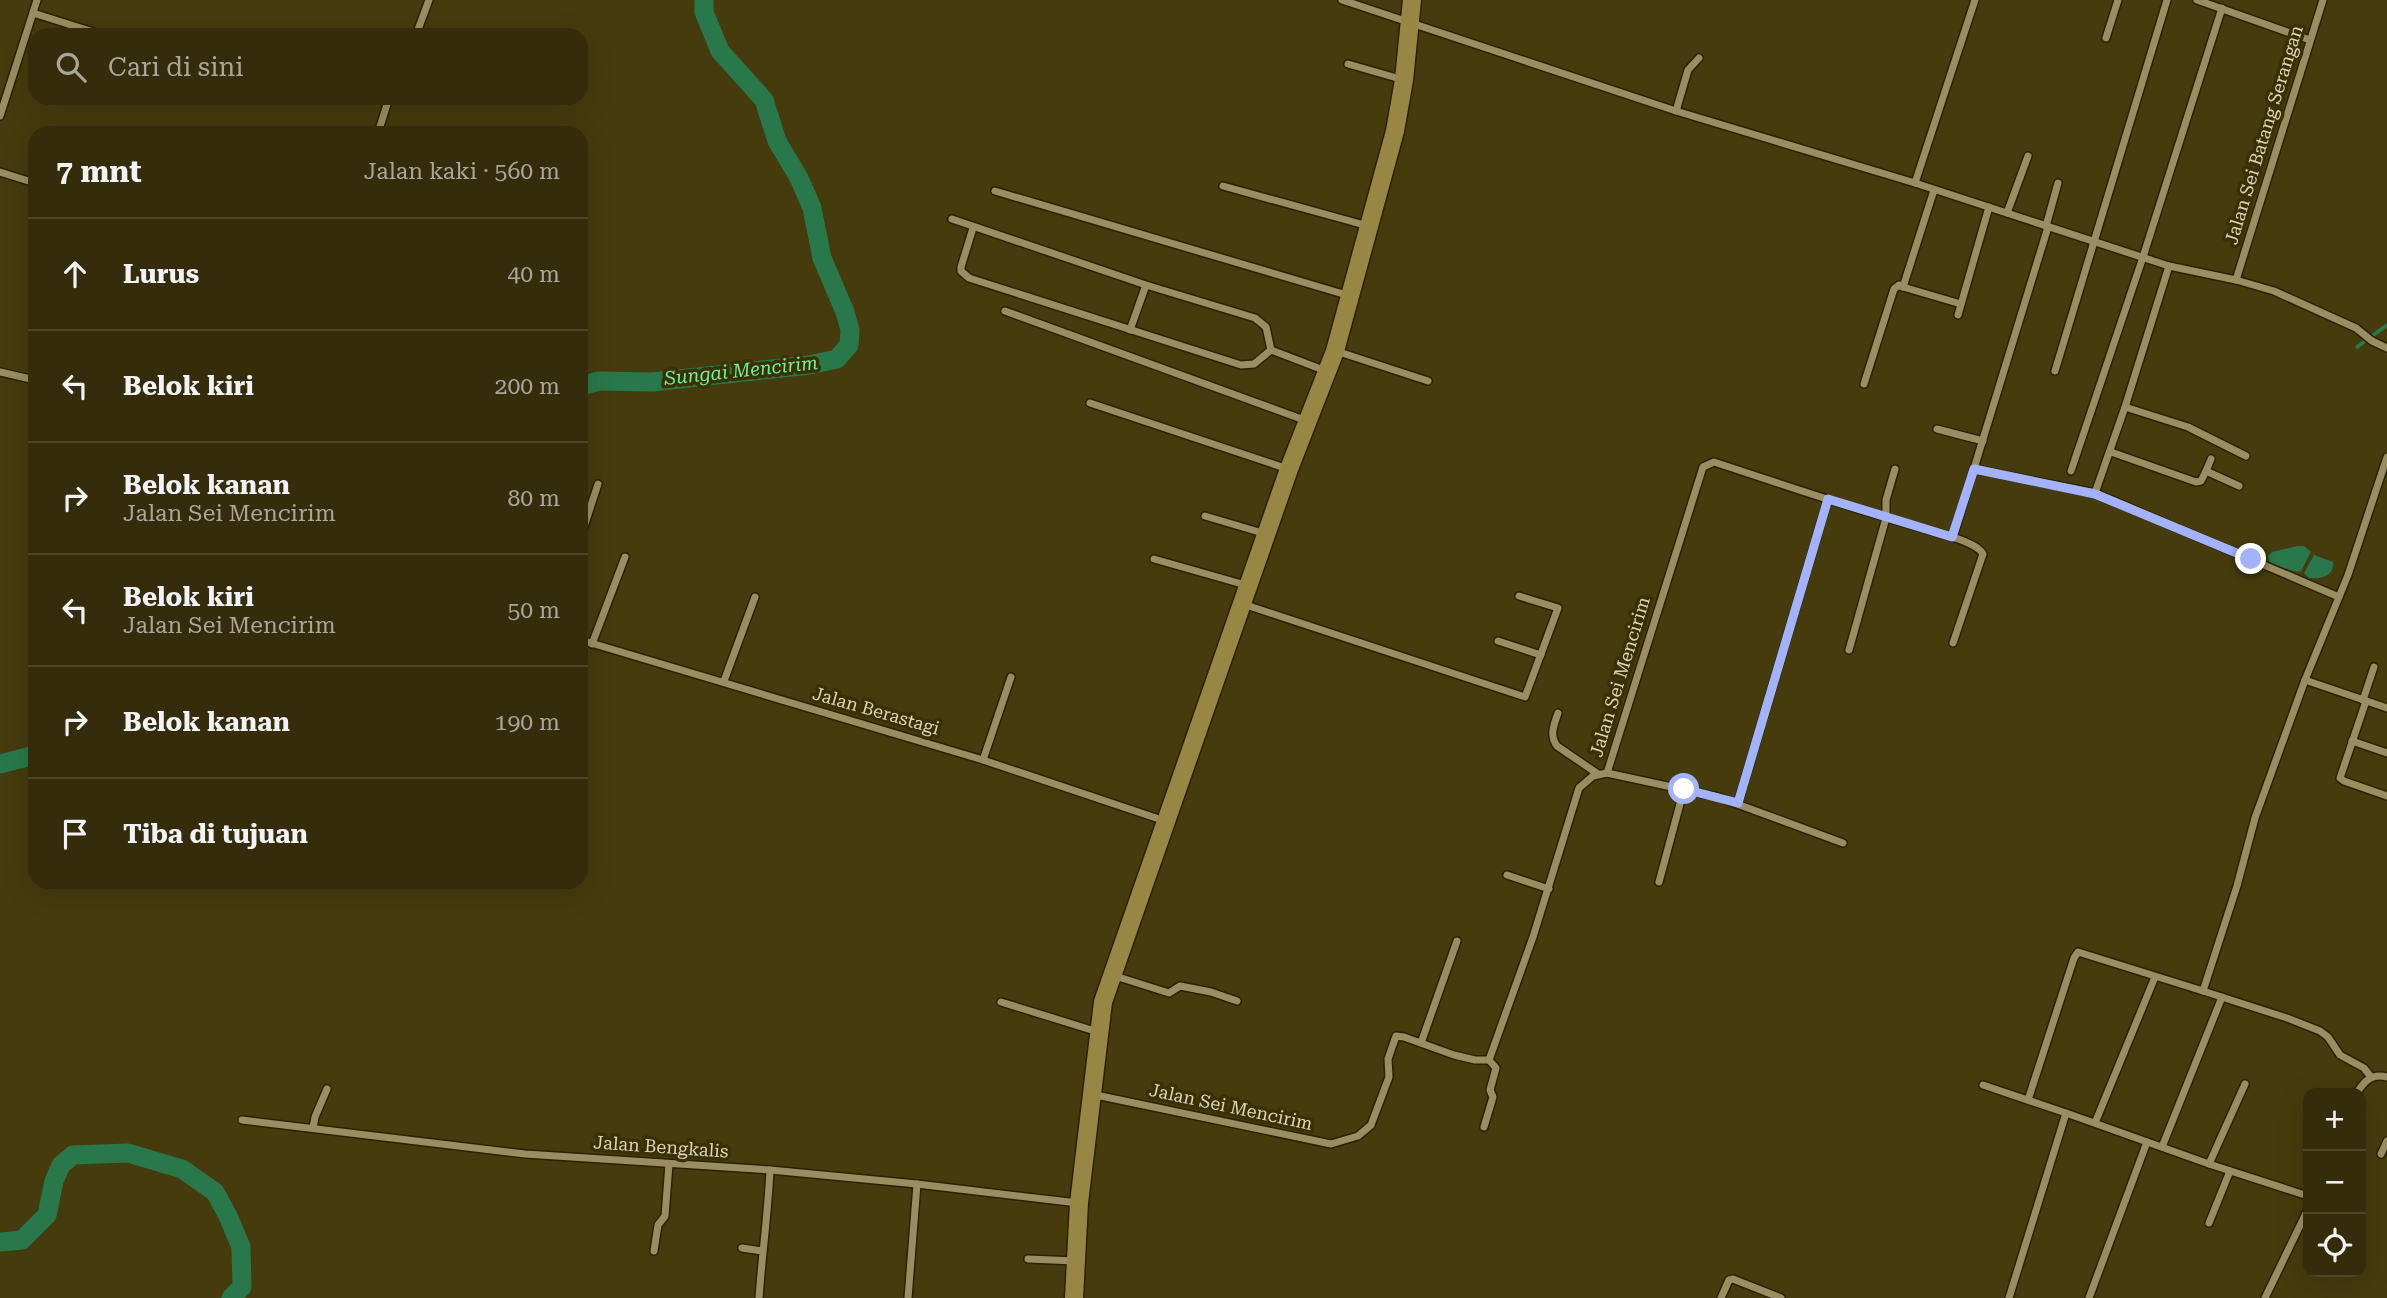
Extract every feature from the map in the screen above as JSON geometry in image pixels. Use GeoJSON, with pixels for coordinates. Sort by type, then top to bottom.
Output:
{"type":"FeatureCollection","features":[{"type":"Feature","properties":{"kind":"main road"},"geometry":{"type":"LineString","coordinates":[[1074,1298],[1079,1203],[1103,1002],[1266,534],[1335,351],[1395,131],[1404,80],[1412,0]]}},
{"type":"Feature","properties":{"kind":"street"},"geometry":{"type":"LineString","coordinates":[[28,28],[37,0]]}},
{"type":"Feature","properties":{"kind":"street"},"geometry":{"type":"LineString","coordinates":[[419,28],[429,0]]}},
{"type":"Feature","properties":{"kind":"street"},"geometry":{"type":"LineString","coordinates":[[1342,0],[1676,111],[1915,183],[2169,266],[2236,280],[2300,301],[2356,328],[2372,341],[2387,348]]}},
{"type":"Feature","properties":{"kind":"street"},"geometry":{"type":"LineString","coordinates":[[1915,183],[1975,0]]}},
{"type":"Feature","properties":{"kind":"street"},"geometry":{"type":"LineString","coordinates":[[2106,38],[2118,0]]}},
{"type":"Feature","properties":{"kind":"street"},"geometry":{"type":"LineString","coordinates":[[2055,371],[2167,0]]}},
{"type":"Feature","properties":{"kind":"street"},"geometry":{"type":"LineString","coordinates":[[2197,0],[2310,40]]}},
{"type":"Feature","properties":{"kind":"street","name":"Jalan Sei Batang Serangan"},"geometry":{"type":"LineString","coordinates":[[2236,280],[2323,0]]}},
{"type":"Feature","properties":{"kind":"street"},"geometry":{"type":"LineString","coordinates":[[2071,471],[2222,8]]}},
{"type":"Feature","properties":{"kind":"street"},"geometry":{"type":"LineString","coordinates":[[33,13],[81,28]]}},
{"type":"Feature","properties":{"kind":"street"},"geometry":{"type":"LineString","coordinates":[[0,116],[28,29]]}},
{"type":"Feature","properties":{"kind":"street"},"geometry":{"type":"LineString","coordinates":[[1676,111],[1688,70],[1699,58]]}},
{"type":"Feature","properties":{"kind":"street"},"geometry":{"type":"LineString","coordinates":[[1348,64],[1404,80]]}},
{"type":"Feature","properties":{"kind":"street"},"geometry":{"type":"LineString","coordinates":[[379,126],[387,105]]}},
{"type":"Feature","properties":{"kind":"street"},"geometry":{"type":"LineString","coordinates":[[2007,213],[2028,156]]}},
{"type":"Feature","properties":{"kind":"street"},"geometry":{"type":"LineString","coordinates":[[0,172],[28,181]]}},
{"type":"Feature","properties":{"kind":"street"},"geometry":{"type":"LineString","coordinates":[[1952,537],[1983,441],[2058,183]]}},
{"type":"Feature","properties":{"kind":"street"},"geometry":{"type":"LineString","coordinates":[[1223,186],[1369,226]]}},
{"type":"Feature","properties":{"kind":"street"},"geometry":{"type":"LineString","coordinates":[[1903,286],[1934,190]]}},
{"type":"Feature","properties":{"kind":"street"},"geometry":{"type":"LineString","coordinates":[[995,191],[1350,297]]}},
{"type":"Feature","properties":{"kind":"street"},"geometry":{"type":"LineString","coordinates":[[1958,315],[1989,207]]}},
{"type":"Feature","properties":{"kind":"street"},"geometry":{"type":"LineString","coordinates":[[952,219],[1146,285],[1255,318],[1266,327],[1271,350]]}},
{"type":"Feature","properties":{"kind":"street"},"geometry":{"type":"LineString","coordinates":[[973,228],[961,267],[963,275],[1241,365],[1254,364],[1271,350]]}},
{"type":"Feature","properties":{"kind":"street"},"geometry":{"type":"LineString","coordinates":[[2095,494],[2169,266]]}},
{"type":"Feature","properties":{"kind":"street"},"geometry":{"type":"LineString","coordinates":[[1130,330],[1146,285]]}},
{"type":"Feature","properties":{"kind":"street"},"geometry":{"type":"LineString","coordinates":[[1864,384],[1895,289],[1899,285],[1961,304]]}},
{"type":"Feature","properties":{"kind":"street"},"geometry":{"type":"LineString","coordinates":[[1005,311],[1308,421]]}},
{"type":"Feature","properties":{"kind":"street"},"geometry":{"type":"LineString","coordinates":[[1271,350],[1327,372]]}},
{"type":"Feature","properties":{"kind":"street"},"geometry":{"type":"LineString","coordinates":[[1335,351],[1428,381]]}},
{"type":"Feature","properties":{"kind":"street"},"geometry":{"type":"LineString","coordinates":[[0,372],[28,378]]}},
{"type":"Feature","properties":{"kind":"street"},"geometry":{"type":"LineString","coordinates":[[1090,403],[1289,470]]}},
{"type":"Feature","properties":{"kind":"street"},"geometry":{"type":"LineString","coordinates":[[2125,407],[2188,427],[2246,456]]}},
{"type":"Feature","properties":{"kind":"street"},"geometry":{"type":"LineString","coordinates":[[1937,429],[1983,441]]}},
{"type":"Feature","properties":{"kind":"street"},"geometry":{"type":"LineString","coordinates":[[2110,452],[2196,482],[2200,481],[2211,459]]}},
{"type":"Feature","properties":{"kind":"street"},"geometry":{"type":"LineString","coordinates":[[2203,991],[2237,886],[2255,818],[2305,680],[2339,597],[2387,457]]}},
{"type":"Feature","properties":{"kind":"street","name":"Jalan Sei Mencirim"},"geometry":{"type":"LineString","coordinates":[[1090,1094],[1331,1144],[1354,1138],[1370,1127],[1389,1077],[1388,1059],[1396,1036],[1475,1060],[1489,1060],[1549,889],[1579,788],[1592,776],[1603,773],[1703,466],[1714,462],[1886,519],[1952,537],[1980,549],[1983,554],[1953,643]]}},
{"type":"Feature","properties":{"kind":"street"},"geometry":{"type":"LineString","coordinates":[[1850,650],[1886,519],[1886,500],[1895,469]]}},
{"type":"Feature","properties":{"kind":"street"},"geometry":{"type":"LineString","coordinates":[[1974,469],[2095,494],[2339,597]]}},
{"type":"Feature","properties":{"kind":"street"},"geometry":{"type":"LineString","coordinates":[[2206,471],[2239,486]]}},
{"type":"Feature","properties":{"kind":"street"},"geometry":{"type":"LineString","coordinates":[[588,515],[598,484]]}},
{"type":"Feature","properties":{"kind":"street"},"geometry":{"type":"LineString","coordinates":[[1738,803],[1828,499]]}},
{"type":"Feature","properties":{"kind":"street"},"geometry":{"type":"LineString","coordinates":[[1206,516],[1266,534]]}},
{"type":"Feature","properties":{"kind":"street"},"geometry":{"type":"LineString","coordinates":[[588,637],[625,557]]}},
{"type":"Feature","properties":{"kind":"street"},"geometry":{"type":"LineString","coordinates":[[1154,559],[1250,586]]}},
{"type":"Feature","properties":{"kind":"street"},"geometry":{"type":"LineString","coordinates":[[1243,604],[1525,697],[1558,608],[1519,596]]}},
{"type":"Feature","properties":{"kind":"street"},"geometry":{"type":"LineString","coordinates":[[724,681],[755,597]]}},
{"type":"Feature","properties":{"kind":"street"},"geometry":{"type":"LineString","coordinates":[[1497,641],[1541,655]]}},
{"type":"Feature","properties":{"kind":"street","name":"Jalan Berastagi"},"geometry":{"type":"LineString","coordinates":[[588,644],[724,681],[983,760],[1165,821]]}},
{"type":"Feature","properties":{"kind":"street"},"geometry":{"type":"LineString","coordinates":[[2374,667],[2340,778],[2387,796]]}},
{"type":"Feature","properties":{"kind":"street"},"geometry":{"type":"LineString","coordinates":[[983,760],[1011,677]]}},
{"type":"Feature","properties":{"kind":"street"},"geometry":{"type":"LineString","coordinates":[[2305,680],[2387,708]]}},
{"type":"Feature","properties":{"kind":"street"},"geometry":{"type":"LineString","coordinates":[[1558,713],[1552,732],[1556,746],[1603,773],[1738,803],[1843,843]]}},
{"type":"Feature","properties":{"kind":"street"},"geometry":{"type":"LineString","coordinates":[[2352,741],[2387,753]]}},
{"type":"Feature","properties":{"kind":"street"},"geometry":{"type":"LineString","coordinates":[[1659,882],[1684,789]]}},
{"type":"Feature","properties":{"kind":"street"},"geometry":{"type":"LineString","coordinates":[[1507,875],[1549,889]]}},
{"type":"Feature","properties":{"kind":"street"},"geometry":{"type":"LineString","coordinates":[[1421,1043],[1457,941]]}},
{"type":"Feature","properties":{"kind":"street"},"geometry":{"type":"LineString","coordinates":[[2028,1100],[2074,958],[2078,953],[2222,997],[2320,1031],[2328,1037],[2340,1055],[2364,1068],[2371,1077]]}},
{"type":"Feature","properties":{"kind":"street"},"geometry":{"type":"LineString","coordinates":[[1112,975],[1169,993],[1180,986],[1237,1001]]}},
{"type":"Feature","properties":{"kind":"street"},"geometry":{"type":"LineString","coordinates":[[2095,1123],[2155,977]]}},
{"type":"Feature","properties":{"kind":"street"},"geometry":{"type":"LineString","coordinates":[[2162,1147],[2222,997]]}},
{"type":"Feature","properties":{"kind":"street"},"geometry":{"type":"LineString","coordinates":[[1001,1002],[1099,1032]]}},
{"type":"Feature","properties":{"kind":"street"},"geometry":{"type":"LineString","coordinates":[[1484,1127],[1493,1097],[1490,1090],[1496,1069],[1489,1060]]}},
{"type":"Feature","properties":{"kind":"street"},"geometry":{"type":"LineString","coordinates":[[2360,1088],[2371,1077],[2387,1077]]}},
{"type":"Feature","properties":{"kind":"street"},"geometry":{"type":"LineString","coordinates":[[2209,1164],[2245,1084]]}},
{"type":"Feature","properties":{"kind":"street"},"geometry":{"type":"LineString","coordinates":[[1983,1085],[2303,1194]]}},
{"type":"Feature","properties":{"kind":"street"},"geometry":{"type":"LineString","coordinates":[[313,1128],[327,1089]]}},
{"type":"Feature","properties":{"kind":"street"},"geometry":{"type":"LineString","coordinates":[[2009,1298],[2066,1113]]}},
{"type":"Feature","properties":{"kind":"street","name":"Jalan Bengkalis"},"geometry":{"type":"LineString","coordinates":[[242,1119],[525,1154],[770,1170],[1079,1203]]}},
{"type":"Feature","properties":{"kind":"street"},"geometry":{"type":"LineString","coordinates":[[2381,1154],[2387,1141]]}},
{"type":"Feature","properties":{"kind":"street"},"geometry":{"type":"LineString","coordinates":[[2090,1298],[2147,1142]]}},
{"type":"Feature","properties":{"kind":"street"},"geometry":{"type":"LineString","coordinates":[[654,1251],[658,1225],[665,1216],[669,1164]]}},
{"type":"Feature","properties":{"kind":"street"},"geometry":{"type":"LineString","coordinates":[[759,1298],[762,1251],[768,1218],[770,1170]]}},
{"type":"Feature","properties":{"kind":"street"},"geometry":{"type":"LineString","coordinates":[[2208,1223],[2230,1171]]}},
{"type":"Feature","properties":{"kind":"street"},"geometry":{"type":"LineString","coordinates":[[908,1298],[917,1184]]}},
{"type":"Feature","properties":{"kind":"street"},"geometry":{"type":"LineString","coordinates":[[2265,1298],[2306,1214]]}},
{"type":"Feature","properties":{"kind":"street"},"geometry":{"type":"LineString","coordinates":[[742,1248],[762,1251]]}},
{"type":"Feature","properties":{"kind":"street"},"geometry":{"type":"LineString","coordinates":[[1028,1259],[1077,1261]]}},
{"type":"Feature","properties":{"kind":"street"},"geometry":{"type":"LineString","coordinates":[[1721,1298],[1728,1280],[1733,1279],[1781,1298]]}},
{"type":"Feature","properties":{"kind":"shaded area"},"geometry":{"type":"Polygon","coordinates":[[[2304,546],[2311,552],[2301,571],[2270,564],[2268,556],[2272,552],[2304,546]]]}},
{"type":"Feature","properties":{"kind":"shaded area"},"geometry":{"type":"Polygon","coordinates":[[[2314,555],[2333,562],[2332,571],[2326,576],[2309,578],[2304,573],[2314,555]]]}},
{"type":"Feature","properties":{"kind":"waterway","name":"Sungai Mencirim"},"geometry":{"type":"LineString","coordinates":[[588,384],[599,381],[652,382],[809,365],[837,359],[849,345],[850,330],[822,258],[812,208],[799,178],[777,141],[764,100],[720,51],[704,12],[704,0]]}},
{"type":"Feature","properties":{"kind":"waterway"},"geometry":{"type":"LineString","coordinates":[[2357,347],[2387,325]]}},
{"type":"Feature","properties":{"kind":"waterway","name":"Sungai Mencirim"},"geometry":{"type":"LineString","coordinates":[[0,764],[28,757]]}},
{"type":"Feature","properties":{"kind":"waterway","name":"Sungai Mencirim"},"geometry":{"type":"LineString","coordinates":[[0,1242],[22,1240],[47,1215],[54,1181],[61,1165],[73,1155],[128,1153],[182,1169],[215,1192],[241,1247],[242,1287],[231,1298]]}},
{"type":"Feature","properties":{"kind":"route"},"geometry":{"type":"LineString","coordinates":[[1684,789],[1738,803],[1828,499],[1886,519],[1952,537],[1974,469],[2068,487],[2111,499],[2251,559]]}}]}
